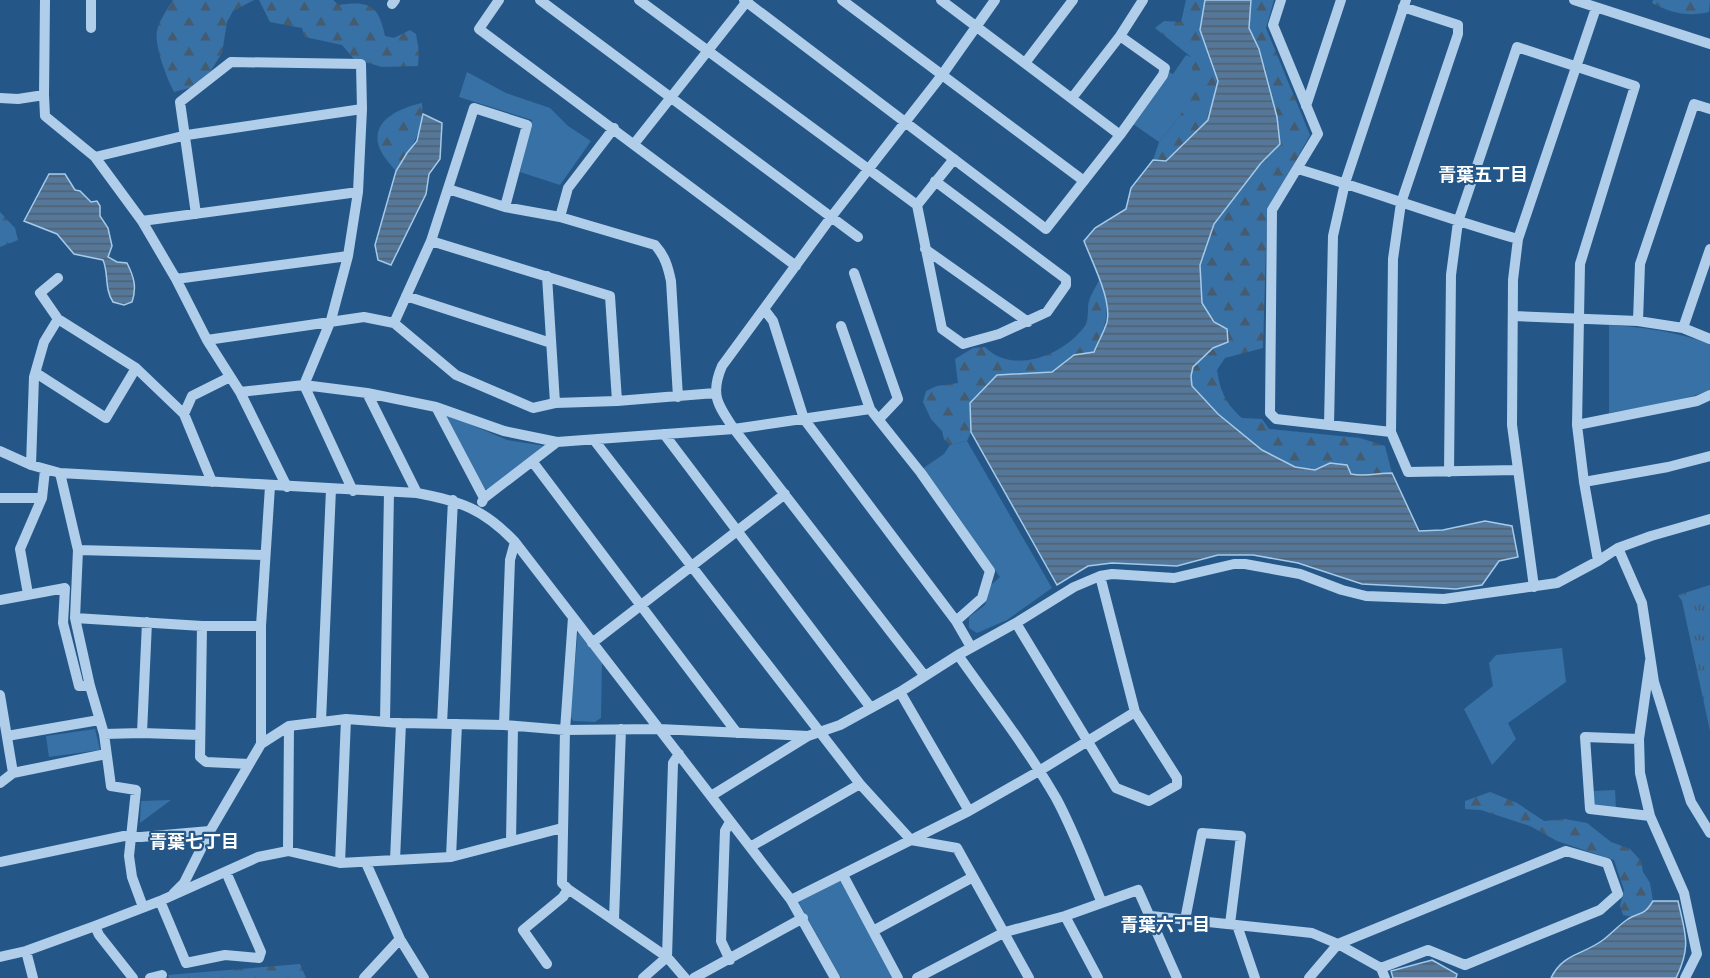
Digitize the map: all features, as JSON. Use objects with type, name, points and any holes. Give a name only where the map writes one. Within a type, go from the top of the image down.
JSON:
[{"type":"street","points":[[45,0],[45,116],[95,157],[142,221],[176,279],[207,340],[240,392],[287,487]]},
{"type":"street","points":[[91,0],[91,28]]},
{"type":"street","points":[[499,0],[479,28],[796,266]]},
{"type":"street","points":[[540,0],[858,237]]},
{"type":"street","points":[[639,0],[916,205],[942,329],[963,344],[999,334],[1047,312],[1066,285],[1066,279],[935,181]]},
{"type":"street","points":[[842,0],[1084,181]]},
{"type":"street","points":[[941,0],[1120,135]]},
{"type":"street","points":[[924,675],[734,429],[719,407],[715,393],[715,381],[722,366],[832,216],[942,75],[995,0]]},
{"type":"street","points":[[1025,63],[1073,0]]},
{"type":"street","points":[[1072,98],[1120,36],[1143,0]]},
{"type":"street","points":[[1281,0],[1273,25],[1318,134],[1272,210],[1270,413],[1276,419],[1391,432]]},
{"type":"street","points":[[1306,106],[1341,0]]},
{"type":"street","points":[[1574,0],[1710,44]]},
{"type":"street","points":[[634,144],[746,1],[1046,229],[1120,135],[1163,75],[1165,68],[1120,36]]},
{"type":"street","points":[[1329,425],[1333,236],[1345,183],[1404,3],[1458,25],[1458,34],[1401,203],[1393,260],[1391,432],[1408,472],[1518,470]]},
{"type":"street","points":[[1534,586],[1512,424],[1514,280],[1518,239],[1596,8]]},
{"type":"street","points":[[1449,472],[1451,275],[1458,222],[1517,47],[1635,86],[1580,264],[1577,425],[1598,561]]},
{"type":"street","points":[[196,214],[187,135],[180,102],[231,62],[361,64],[362,109],[358,192],[348,256],[330,320],[304,385],[353,491]]},
{"type":"street","points":[[0,98],[18,99],[44,95]]},
{"type":"street","points":[[1638,321],[1640,264],[1694,104],[1710,109]]},
{"type":"street","points":[[394,323],[431,240],[474,108],[527,125],[504,207]]},
{"type":"street","points":[[95,157],[187,135],[362,109]]},
{"type":"street","points":[[560,217],[568,188],[614,128]]},
{"type":"street","points":[[916,205],[954,159]]},
{"type":"street","points":[[1298,169],[1458,222],[1518,239]]},
{"type":"street","points":[[448,189],[504,207],[560,217],[655,245],[668,264],[671,281],[678,397]]},
{"type":"street","points":[[142,221],[358,192]]},
{"type":"street","points":[[431,240],[610,296],[617,401]]},
{"type":"street","points":[[926,249],[1028,322]]},
{"type":"street","points":[[1683,328],[1710,249]]},
{"type":"street","points":[[176,279],[348,256]]},
{"type":"street","points":[[854,273],[898,399],[879,419]]},
{"type":"street","points":[[547,276],[555,403]]},
{"type":"street","points":[[58,278],[40,293],[58,318],[136,368],[184,414],[212,482]]},
{"type":"street","points":[[406,296],[550,343]]},
{"type":"street","points":[[764,309],[773,321],[804,419],[956,621],[971,647]]},
{"type":"street","points":[[1513,316],[1638,321],[1683,328],[1710,339]]},
{"type":"street","points":[[207,340],[330,320],[364,317],[394,323],[456,375],[533,408],[555,403],[617,401],[715,393]]},
{"type":"street","points":[[30,465],[34,378],[44,342],[58,318]]},
{"type":"street","points":[[842,326],[870,409],[921,473],[990,571],[982,598],[956,621]]},
{"type":"street","points":[[36,374],[106,418],[136,368]]},
{"type":"street","points":[[184,414],[192,396],[230,377]]},
{"type":"street","points":[[240,392],[304,385],[367,393],[436,406],[504,431],[557,442],[734,429],[870,409]]},
{"type":"street","points":[[367,393],[417,493]]},
{"type":"street","points":[[1577,425],[1697,401],[1710,395]]},
{"type":"street","points":[[436,406],[484,498]]},
{"type":"street","points":[[664,434],[871,708]]},
{"type":"street","points":[[594,440],[860,784],[911,840],[957,848],[1029,978]]},
{"type":"street","points":[[477,510],[484,498],[557,442]]},
{"type":"street","points":[[0,451],[30,465],[60,473],[417,493],[453,500],[477,510],[502,528],[515,542],[750,847],[802,918],[833,977]]},
{"type":"street","points":[[1584,482],[1668,467],[1710,456]]},
{"type":"street","points":[[532,461],[737,733]]},
{"type":"street","points":[[28,594],[20,549],[42,498],[45,470]]},
{"type":"street","points":[[60,473],[78,550],[75,618],[90,686],[104,734],[111,786],[136,790],[129,856],[132,877],[143,907]]},
{"type":"street","points":[[261,744],[261,626],[270,486]]},
{"type":"street","points":[[321,721],[331,489]]},
{"type":"street","points":[[385,721],[389,492]]},
{"type":"street","points":[[592,643],[785,494]]},
{"type":"street","points":[[0,498],[42,498]]},
{"type":"street","points":[[442,724],[453,500]]},
{"type":"street","points":[[711,796],[808,736],[840,725],[900,692],[971,647],[1016,624],[1074,587],[1100,576],[1113,574],[1174,578],[1234,564],[1300,574],[1342,590],[1374,597],[1444,599],[1557,583],[1618,548],[1710,519]]},
{"type":"street","points":[[511,841],[508,725],[510,560],[515,542]]},
{"type":"street","points":[[1618,548],[1642,603],[1654,682],[1690,802],[1710,833]]},
{"type":"street","points":[[78,550],[264,555]]},
{"type":"street","points":[[1016,624],[1116,788],[1149,801],[1177,785],[1177,778],[1135,712],[1100,576]]},
{"type":"street","points":[[0,600],[65,588],[63,623],[79,686],[90,686]]},
{"type":"street","points":[[573,617],[565,730],[562,883],[667,957],[685,978]]},
{"type":"street","points":[[75,618],[202,626],[261,626]]},
{"type":"street","points":[[142,733],[147,622]]},
{"type":"street","points":[[202,626],[200,757],[206,762],[249,764]]},
{"type":"street","points":[[958,655],[1039,771],[1070,826],[1102,903]]},
{"type":"street","points":[[1650,661],[1639,740],[1640,773],[1650,816],[1684,893],[1697,954],[1684,978]]},
{"type":"street","points":[[900,692],[969,811]]},
{"type":"street","points":[[0,695],[13,773]]},
{"type":"street","points":[[790,900],[969,811],[1135,712]]},
{"type":"street","points":[[340,863],[346,719]]},
{"type":"street","points":[[173,894],[184,883],[210,831],[261,744],[289,726],[346,719],[400,723],[508,725],[565,730],[659,729],[808,736]]},
{"type":"street","points":[[7,736],[99,720]]},
{"type":"street","points":[[395,860],[400,723]]},
{"type":"street","points":[[452,857],[457,724]]},
{"type":"street","points":[[288,851],[289,726]]},
{"type":"street","points":[[614,919],[621,729]]},
{"type":"street","points":[[104,734],[200,735]]},
{"type":"street","points":[[1639,740],[1585,737],[1590,809],[1650,816]]},
{"type":"street","points":[[0,783],[13,773],[106,754]]},
{"type":"street","points":[[643,978],[667,957],[673,763],[679,754]]},
{"type":"street","points":[[750,847],[860,784]]},
{"type":"street","points":[[730,822],[726,831],[721,941],[730,960]]},
{"type":"street","points":[[0,957],[26,951],[95,926],[160,901],[258,858],[288,851],[340,863],[452,857],[562,828]]},
{"type":"street","points":[[0,861],[124,836],[210,831]]},
{"type":"street","points":[[1185,920],[1202,832],[1241,836],[1233,925],[1255,978]]},
{"type":"street","points":[[1151,916],[1312,933],[1338,944],[1383,973],[1428,950],[1465,965],[1600,910],[1617,894],[1606,863],[1566,851],[1338,944],[1309,978]]},
{"type":"street","points":[[366,862],[400,939],[424,978]]},
{"type":"street","points":[[160,901],[186,963],[225,955],[259,958],[261,952],[226,872]]},
{"type":"street","points":[[843,875],[898,978]]},
{"type":"street","points":[[873,931],[973,877]]},
{"type":"street","points":[[547,964],[523,930],[563,897],[568,889]]},
{"type":"street","points":[[917,978],[1005,932],[1065,916],[1138,890],[1177,978]]},
{"type":"street","points":[[1065,916],[1098,978]]},
{"type":"street","points":[[694,978],[802,918]]},
{"type":"street","points":[[95,926],[99,935],[133,978]]},
{"type":"street","points":[[364,978],[400,939]]},
{"type":"street","points":[[26,951],[33,978]]},
{"type":"street","points":[[150,978],[162,975]]},
{"type":"green space","points":[[173,0],[254,0],[233,11],[227,22],[222,53],[210,72],[193,87],[174,92],[157,45],[157,31]]},
{"type":"green space","points":[[259,0],[333,0],[339,5],[366,5],[372,8],[380,18],[385,36],[394,38],[410,30],[416,34],[419,51],[418,66],[382,67],[354,59],[342,45],[305,37],[302,28],[270,22]]},
{"type":"green space","points":[[1186,0],[1205,0],[1200,30],[1218,81],[1208,120],[1165,161],[1153,160],[1159,142],[1180,116],[1191,57],[1155,28],[1164,21],[1181,22]]},
{"type":"green space","points":[[1251,0],[1274,0],[1266,28],[1310,135],[1267,212],[1263,348],[1225,358],[1217,370],[1220,384],[1228,402],[1242,418],[1262,419],[1269,429],[1360,438],[1385,446],[1392,473],[1356,475],[1351,474],[1347,465],[1331,463],[1315,470],[1295,467],[1262,450],[1218,414],[1192,386],[1193,367],[1214,348],[1228,342],[1227,329],[1214,322],[1202,303],[1199,265],[1214,224],[1261,163],[1280,144],[1277,117],[1259,49],[1249,28]]},
{"type":"green space","points":[[1653,0],[1710,0],[1709,12],[1694,14],[1673,12],[1652,3]]},
{"type":"green space","points":[[1186,55],[1191,57],[1194,85],[1180,116],[1159,142],[1133,124],[1169,72],[1173,74]]},
{"type":"green space","points":[[467,72],[506,93],[550,108],[568,126],[591,141],[560,185],[520,172],[532,120],[459,97]]},
{"type":"green space","points":[[422,103],[419,132],[396,171],[379,147],[380,127],[391,115]]},
{"type":"green space","points":[[0,212],[15,228],[18,240],[0,247]]},
{"type":"green space","points":[[1099,280],[1107,309],[1105,324],[1094,352],[1074,355],[1052,372],[997,375],[970,403],[971,432],[967,441],[950,445],[944,439],[942,431],[931,419],[923,402],[926,391],[937,386],[958,383],[955,359],[973,348],[985,347],[995,355],[1019,361],[1045,356],[1068,343],[1085,325],[1089,301]]},
{"type":"green space","points":[[1609,325],[1660,331],[1710,344],[1710,390],[1647,407],[1609,413]]},
{"type":"green space","points":[[446,414],[507,440],[546,446],[488,489],[484,489]]},
{"type":"green space","points":[[967,441],[1052,588],[1007,620],[977,633],[969,628],[969,617],[985,605],[991,585],[1000,577],[922,469],[944,454],[950,445]]},
{"type":"green space","points":[[1710,585],[1710,731],[1682,601],[1678,595]]},
{"type":"green space","points":[[578,632],[602,662],[601,718],[595,722],[573,721],[570,715]]},
{"type":"green space","points":[[1562,648],[1566,682],[1508,723],[1516,739],[1492,765],[1464,709],[1493,686],[1489,663],[1496,655]]},
{"type":"green space","points":[[95,729],[100,750],[49,757],[46,736]]},
{"type":"green space","points":[[1615,790],[1616,808],[1594,805],[1593,791]]},
{"type":"green space","points":[[1490,792],[1517,803],[1544,821],[1565,819],[1587,823],[1611,842],[1630,849],[1641,861],[1643,872],[1650,883],[1653,901],[1641,914],[1623,915],[1620,906],[1624,890],[1614,860],[1557,841],[1530,826],[1481,810],[1465,809],[1465,801]]},
{"type":"green space","points":[[171,800],[140,823],[141,801]]},
{"type":"green space","points":[[838,880],[843,882],[893,978],[841,978],[799,903],[799,899]]},
{"type":"green space","points":[[300,964],[306,978],[169,978],[168,975]]},
{"type":"shaded area","points":[[1205,0],[1251,0],[1249,28],[1259,49],[1277,117],[1280,144],[1261,163],[1214,224],[1200,265],[1202,303],[1214,322],[1227,329],[1228,342],[1213,348],[1193,367],[1192,386],[1218,414],[1262,450],[1295,467],[1315,470],[1330,463],[1347,465],[1351,474],[1356,475],[1392,473],[1419,531],[1443,530],[1485,521],[1512,526],[1518,557],[1499,561],[1482,585],[1456,589],[1362,584],[1298,563],[1253,555],[1218,555],[1177,566],[1112,563],[1088,566],[1057,585],[971,432],[970,403],[997,375],[1052,372],[1074,355],[1094,352],[1106,326],[1108,313],[1104,292],[1084,241],[1095,228],[1126,209],[1131,188],[1153,160],[1166,161],[1208,120],[1218,81],[1200,30]]},
{"type":"shaded area","points":[[423,114],[442,123],[440,159],[429,174],[426,194],[391,265],[378,260],[375,245],[396,171],[417,141]]},
{"type":"shaded area","points":[[49,174],[65,174],[75,190],[80,191],[91,202],[97,201],[100,206],[100,216],[108,228],[112,246],[108,257],[117,262],[127,263],[131,273],[134,282],[132,302],[124,305],[113,302],[108,292],[103,260],[74,254],[57,234],[24,221]]},
{"type":"shaded area","points":[[1653,901],[1678,901],[1685,931],[1686,948],[1676,978],[1551,978],[1567,959],[1596,945],[1628,919],[1644,912]]},
{"type":"shaded area","points":[[1432,960],[1457,974],[1456,978],[1393,978],[1391,971]]},
{"type":"district","name":"青葉五丁目","points":[[1483,175]]},
{"type":"district","name":"青葉七丁目","points":[[194,842]]},
{"type":"district","name":"青葉六丁目","points":[[1165,925]]}]
